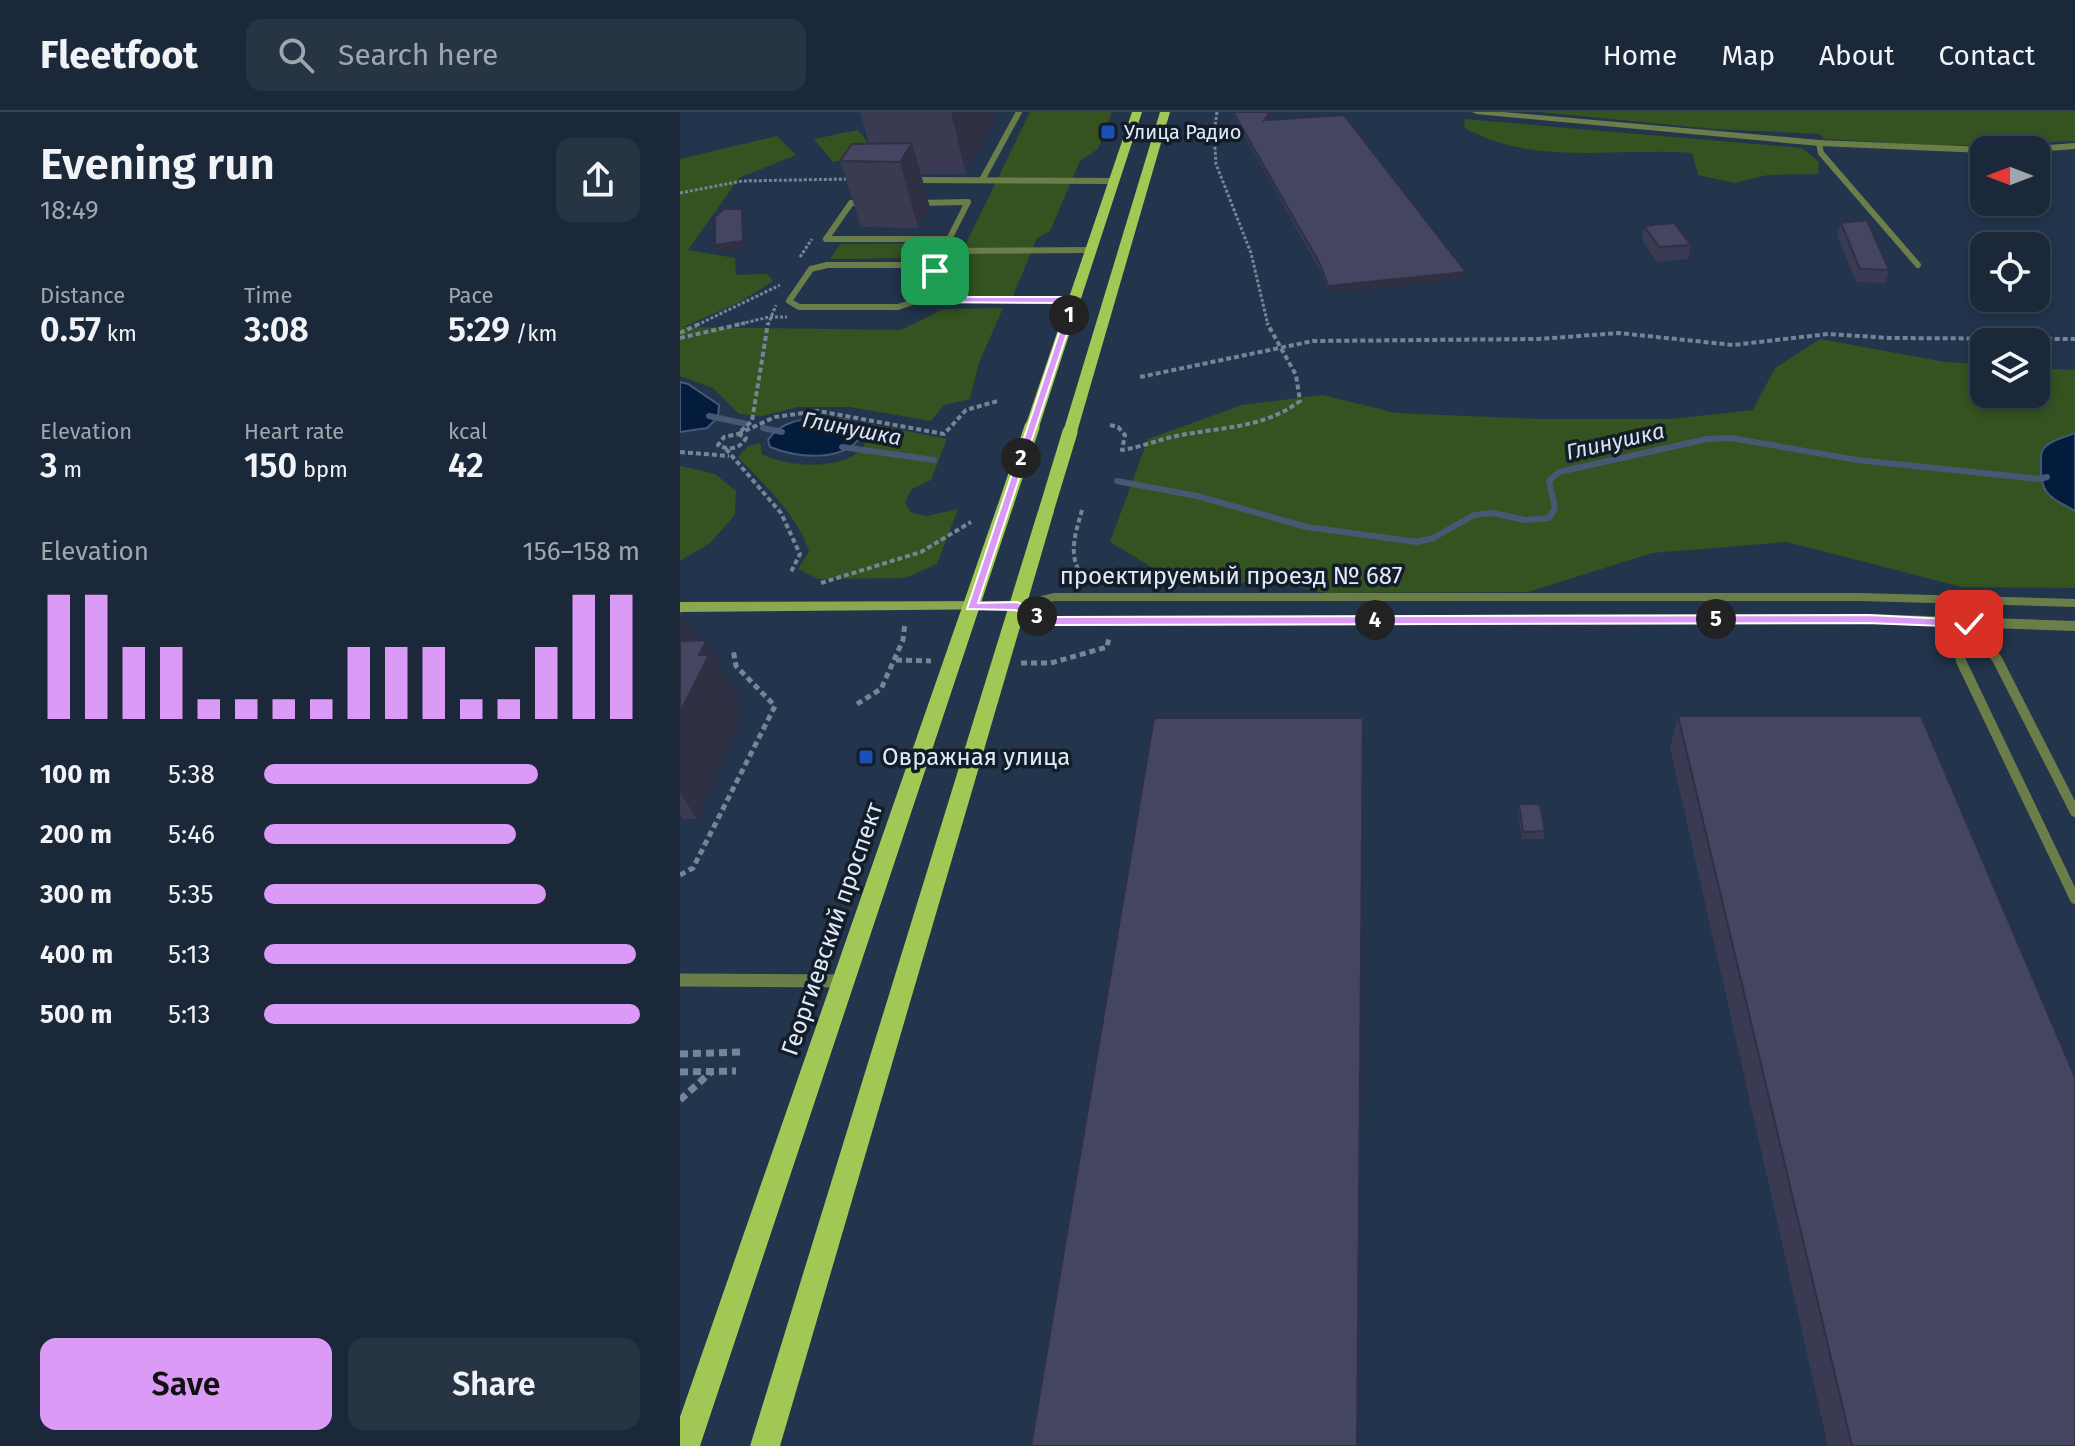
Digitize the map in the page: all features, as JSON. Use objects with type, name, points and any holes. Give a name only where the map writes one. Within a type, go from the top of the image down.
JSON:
[{"type":"main road","name":"Георгиевский проспект","points":[[685,1431],[844,981],[1137,112]]},
{"type":"main road","points":[[765,1446],[1165,112]]},
{"type":"main road","points":[[680,607],[1017,606]]},
{"type":"street","points":[[1476,112],[1819,143],[1970,149]]},
{"type":"street","points":[[2050,148],[2075,146]]},
{"type":"street","name":"проектируемый проезд № 687","points":[[1017,606],[1054,597],[1859,597],[2075,603]]},
{"type":"street","name":"проектируемый проезд № 687","points":[[1017,606],[1047,621],[1868,619],[2075,626]]},
{"type":"lane","points":[[982,180],[1019,112]]},
{"type":"lane","points":[[1819,143],[1821,153],[1918,265]]},
{"type":"lane","points":[[908,180],[1114,181]]},
{"type":"lane","points":[[909,203],[968,202],[943,251],[1091,250]]},
{"type":"lane","points":[[826,239],[851,203],[880,203]]},
{"type":"lane","points":[[826,239],[949,239]]},
{"type":"lane","points":[[919,300],[935,271],[926,265],[827,265],[811,269],[789,301],[799,307],[898,307],[919,300],[1074,300]]},
{"type":"lane","points":[[1951,600],[1962,623],[1997,659],[2075,812]]},
{"type":"lane","points":[[1962,623],[1961,661],[2075,899]]},
{"type":"lane","points":[[680,980],[844,981]]},
{"type":"path","points":[[1110,425],[1118,427],[1125,435],[1122,450],[1199,431],[1242,426],[1284,411],[1300,401],[1296,375],[1264,318],[1263,297],[1254,264],[1216,164],[1217,112]]},
{"type":"path","points":[[680,193],[742,181],[864,180],[851,203]]},
{"type":"path","points":[[799,259],[812,239],[826,239]]},
{"type":"path","points":[[680,333],[778,287],[785,278]]},
{"type":"path","points":[[738,434],[752,421],[769,317]]},
{"type":"path","points":[[1140,377],[1313,341],[1539,339],[1619,333],[1733,345],[1828,334],[1889,338],[2075,339]]},
{"type":"path","points":[[738,434],[744,435],[745,442],[720,448],[719,441],[775,417],[818,411],[944,434],[957,414],[975,403],[998,401]]},
{"type":"path","points":[[726,449],[787,519],[796,536],[800,554],[791,572]]},
{"type":"path","points":[[680,452],[729,456]]},
{"type":"path","points":[[821,583],[921,552],[971,522]]},
{"type":"path","points":[[857,704],[881,689],[896,660],[912,607]]},
{"type":"path","points":[[680,875],[693,868],[775,706],[736,666],[733,649]]},
{"type":"path","points":[[680,1054],[743,1052]]},
{"type":"path","points":[[680,1100],[712,1071]]},
{"type":"path","points":[[680,1072],[736,1071]]},
{"type":"green space","points":[[1030,112],[1112,112],[1098,149],[1080,161],[1050,231],[1037,238],[1013,296],[940,297]]},
{"type":"green space","points":[[1539,112],[2075,112],[2075,141],[2050,142],[2050,136],[1970,136],[1970,145],[1947,146],[1825,139],[1820,134],[1714,129]]},
{"type":"green space","points":[[1464,119],[1802,148],[1819,162],[1818,174],[1768,175],[1734,183],[1698,175],[1692,153],[1576,153],[1519,148],[1465,128]]},
{"type":"green space","points":[[858,130],[876,154],[833,162],[814,139]]},
{"type":"green space","points":[[777,136],[796,155],[739,178],[688,250],[735,258],[736,275],[767,274],[773,281],[742,301],[684,327],[901,330],[943,309],[1003,308],[979,363],[970,399],[944,405],[931,421],[849,407],[798,407],[762,416],[739,414],[713,388],[680,376],[680,159]]},
{"type":"green space","points":[[937,243],[928,258],[830,259],[840,244]]},
{"type":"green space","points":[[1820,339],[1945,362],[1970,363],[1970,408],[2050,408],[2050,369],[2075,370],[2075,588],[1962,587],[1787,542],[1652,553],[1528,592],[1326,593],[1271,581],[1184,587],[1110,542],[1148,439],[1242,405],[1323,395],[1396,413],[1539,419],[1670,419],[1753,410],[1775,368]]},
{"type":"green space","points":[[871,424],[947,439],[931,480],[912,489],[905,502],[911,513],[927,516],[958,509],[937,564],[905,578],[818,579],[798,569],[809,551],[796,524],[738,457],[747,447],[760,443],[762,454],[784,462],[813,465],[841,461],[862,449]]},
{"type":"green space","points":[[680,466],[715,474],[736,491],[735,515],[710,543],[680,561]]},
{"type":"water","points":[[680,382],[719,405],[718,417],[707,428],[680,432]]},
{"type":"water","points":[[820,417],[849,420],[862,435],[844,450],[820,456],[794,454],[770,447],[768,440],[778,429],[797,421]]},
{"type":"water","points":[[2075,433],[2075,511],[2048,494],[2042,482],[2041,459],[2043,450],[2049,444]]},
{"type":"building","points":[[1233,112],[1270,112],[1264,120],[1344,115],[1466,272],[1328,286],[1320,264]]},
{"type":"building","points":[[912,143],[900,162],[840,161],[852,144]]},
{"type":"building","points":[[724,209],[742,209],[743,241],[715,245],[715,217]]},
{"type":"building","points":[[1867,220],[1889,270],[1860,269],[1841,223]]},
{"type":"building","points":[[1674,223],[1691,245],[1659,247],[1644,226]]},
{"type":"building","points":[[707,640],[699,655],[709,655],[680,712],[680,641]]},
{"type":"building","points":[[1678,716],[1921,716],[2075,1077],[2075,1446],[1852,1446]]},
{"type":"building","points":[[1154,718],[1363,718],[1357,1446],[1031,1446]]},
{"type":"building","points":[[1519,804],[1540,804],[1545,831],[1523,832]]},
{"type":"waterway","name":"Глинушка","points":[[709,416],[747,424]]},
{"type":"waterway","name":"Глинушка","points":[[763,428],[782,432]]},
{"type":"waterway","name":"Глинушка","points":[[1117,481],[1197,496],[1307,527],[1417,542],[1433,538],[1474,515],[1493,513],[1525,520],[1549,518],[1555,508],[1549,481],[1559,472],[1707,439],[1731,438],[1857,460],[2040,479],[2047,477]]},
{"type":"waterway","name":"Глинушка","points":[[842,447],[934,460]]},
{"type":"place","name":"Улица Радио","points":[[1108,132]]},
{"type":"place","name":"Овражная улица","points":[[866,757]]},
{"type":"route","points":[[935,271],[919,300],[1074,300],[971,606],[1017,606],[1047,621],[1868,619],[1969,624]]}]
